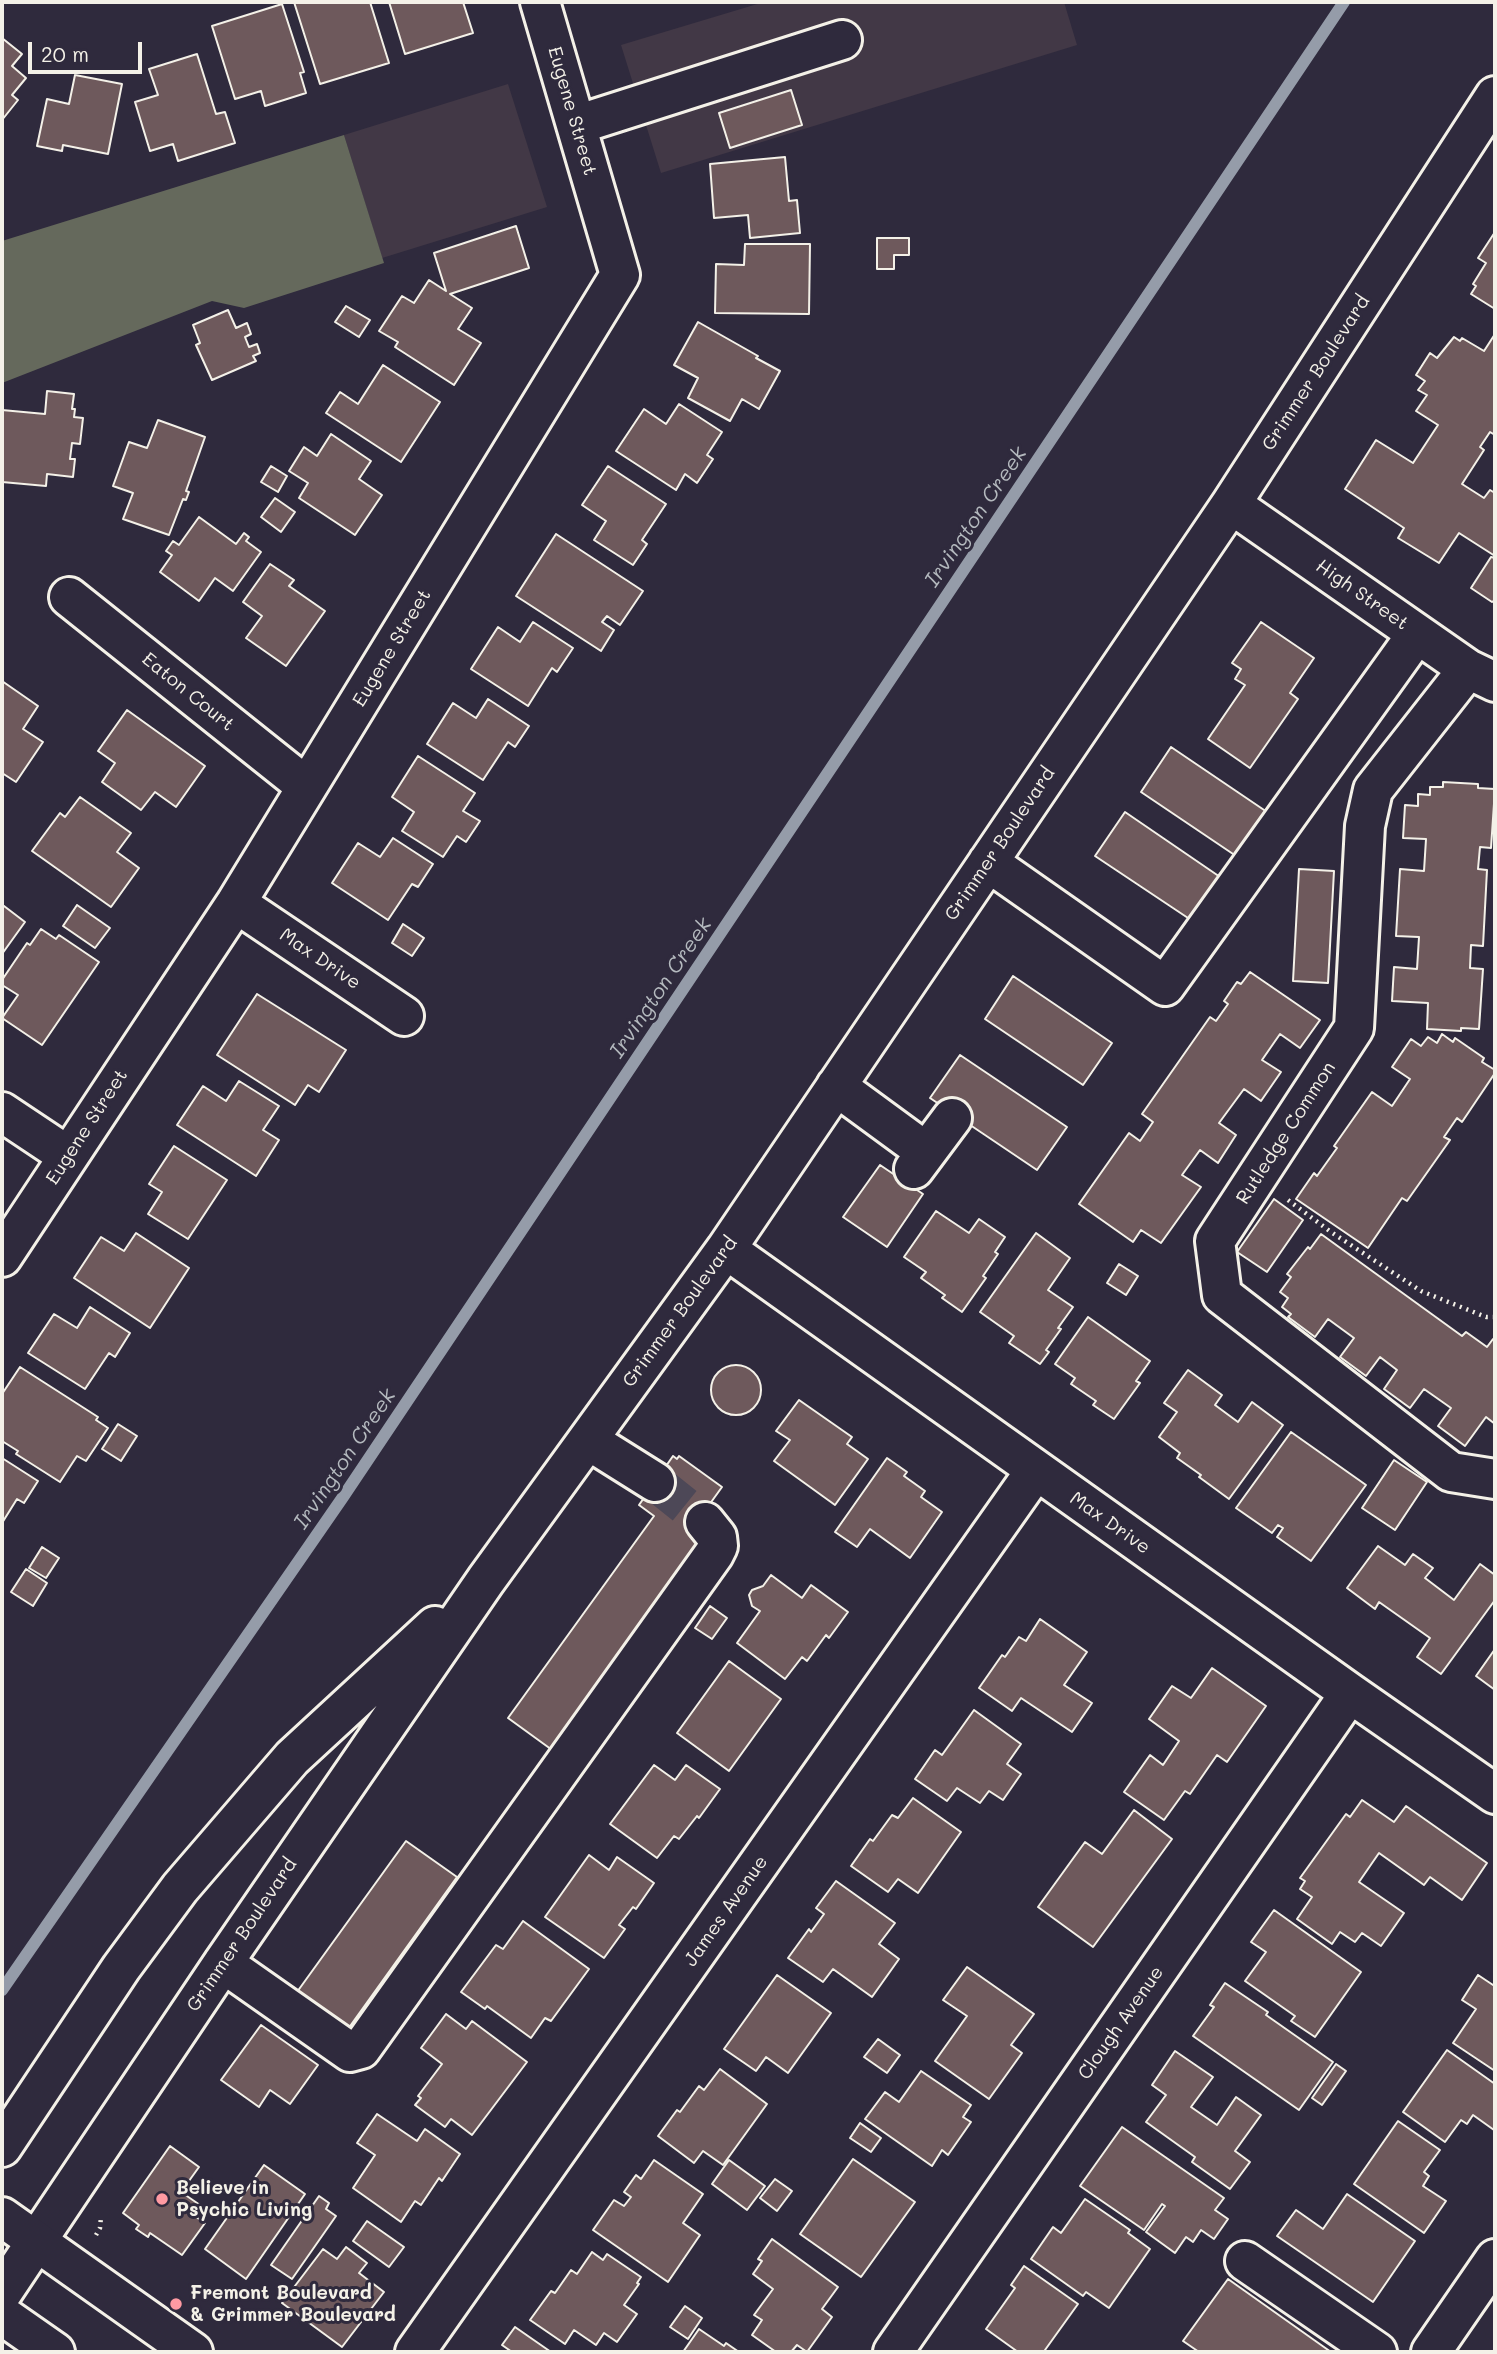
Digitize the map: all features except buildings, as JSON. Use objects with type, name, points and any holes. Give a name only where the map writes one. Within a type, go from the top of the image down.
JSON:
[{"type":"street","name":"Eugene Street","points":[[2,1256],[236,903],[620,275],[540,2]]},
{"type":"street","points":[[576,125],[842,40]]},
{"type":"street","name":"Grimmer Boulevard","points":[[2,2292],[223,1963],[486,1580],[726,1249],[1231,503],[1495,96]]},
{"type":"street","name":"High Street","points":[[1231,503],[1417,634],[1481,675]]},
{"type":"street","name":"Eaton Court","points":[[69,597],[307,787]]},
{"type":"street","points":[[988,862],[1165,986],[1417,634]]},
{"type":"street","name":"Rutledge Common","points":[[1481,675],[1373,790],[1365,826],[1354,1028],[1215,1241],[1222,1295],[1451,1472],[1495,1479]]},
{"type":"street","name":"Max Drive","points":[[236,903],[404,1016]]},
{"type":"street","points":[[836,1086],[920,1161],[951,1118]]},
{"type":"street","points":[[2,1112],[68,1156]]},
{"type":"street","name":"Max Drive","points":[[726,1249],[1495,1794]]},
{"type":"street","points":[[588,1440],[655,1482]]},
{"type":"street","name":"James Avenue","points":[[415,2352],[1036,1470]]},
{"type":"street","points":[[223,1963],[350,2052],[361,2049],[713,1554],[718,1546],[717,1537],[705,1522]]},
{"type":"street","name":"Grimmer Boulevard","points":[[2,2147],[121,1968],[180,1888],[292,1758],[486,1580]]},
{"type":"street","name":"Clough Avenue","points":[[893,2352],[1350,1693]]},
{"type":"street","points":[[2,2217],[193,2352]]},
{"type":"street","points":[[1431,2352],[1495,2259]]},
{"type":"street","points":[[1245,2262],[1377,2352]]},
{"type":"street","points":[[2,2315],[55,2352]]},
{"type":"path","points":[[1256,1177],[1331,1232],[1421,1291],[1486,1317],[1495,1317]]},
{"type":"shaded area","points":[[764,2],[1064,2],[1077,45],[661,173],[621,45]]},
{"type":"shaded area","points":[[508,84],[547,207],[382,258],[344,135]]},
{"type":"shaded area","points":[[344,135],[384,263],[244,308],[212,301],[2,383],[2,241]]},
{"type":"waterway","name":"Irvington Creek","points":[[2,1990],[343,1497],[1344,2]]},
{"type":"tunnel","points":[[655,1482],[705,1522]]},
{"type":"place","name":"Believe in Psychic Living","points":[[162,2199]]},
{"type":"place","name":"Fremont Boulevard & Grimmer Boulevard","points":[[176,2304]]}]
